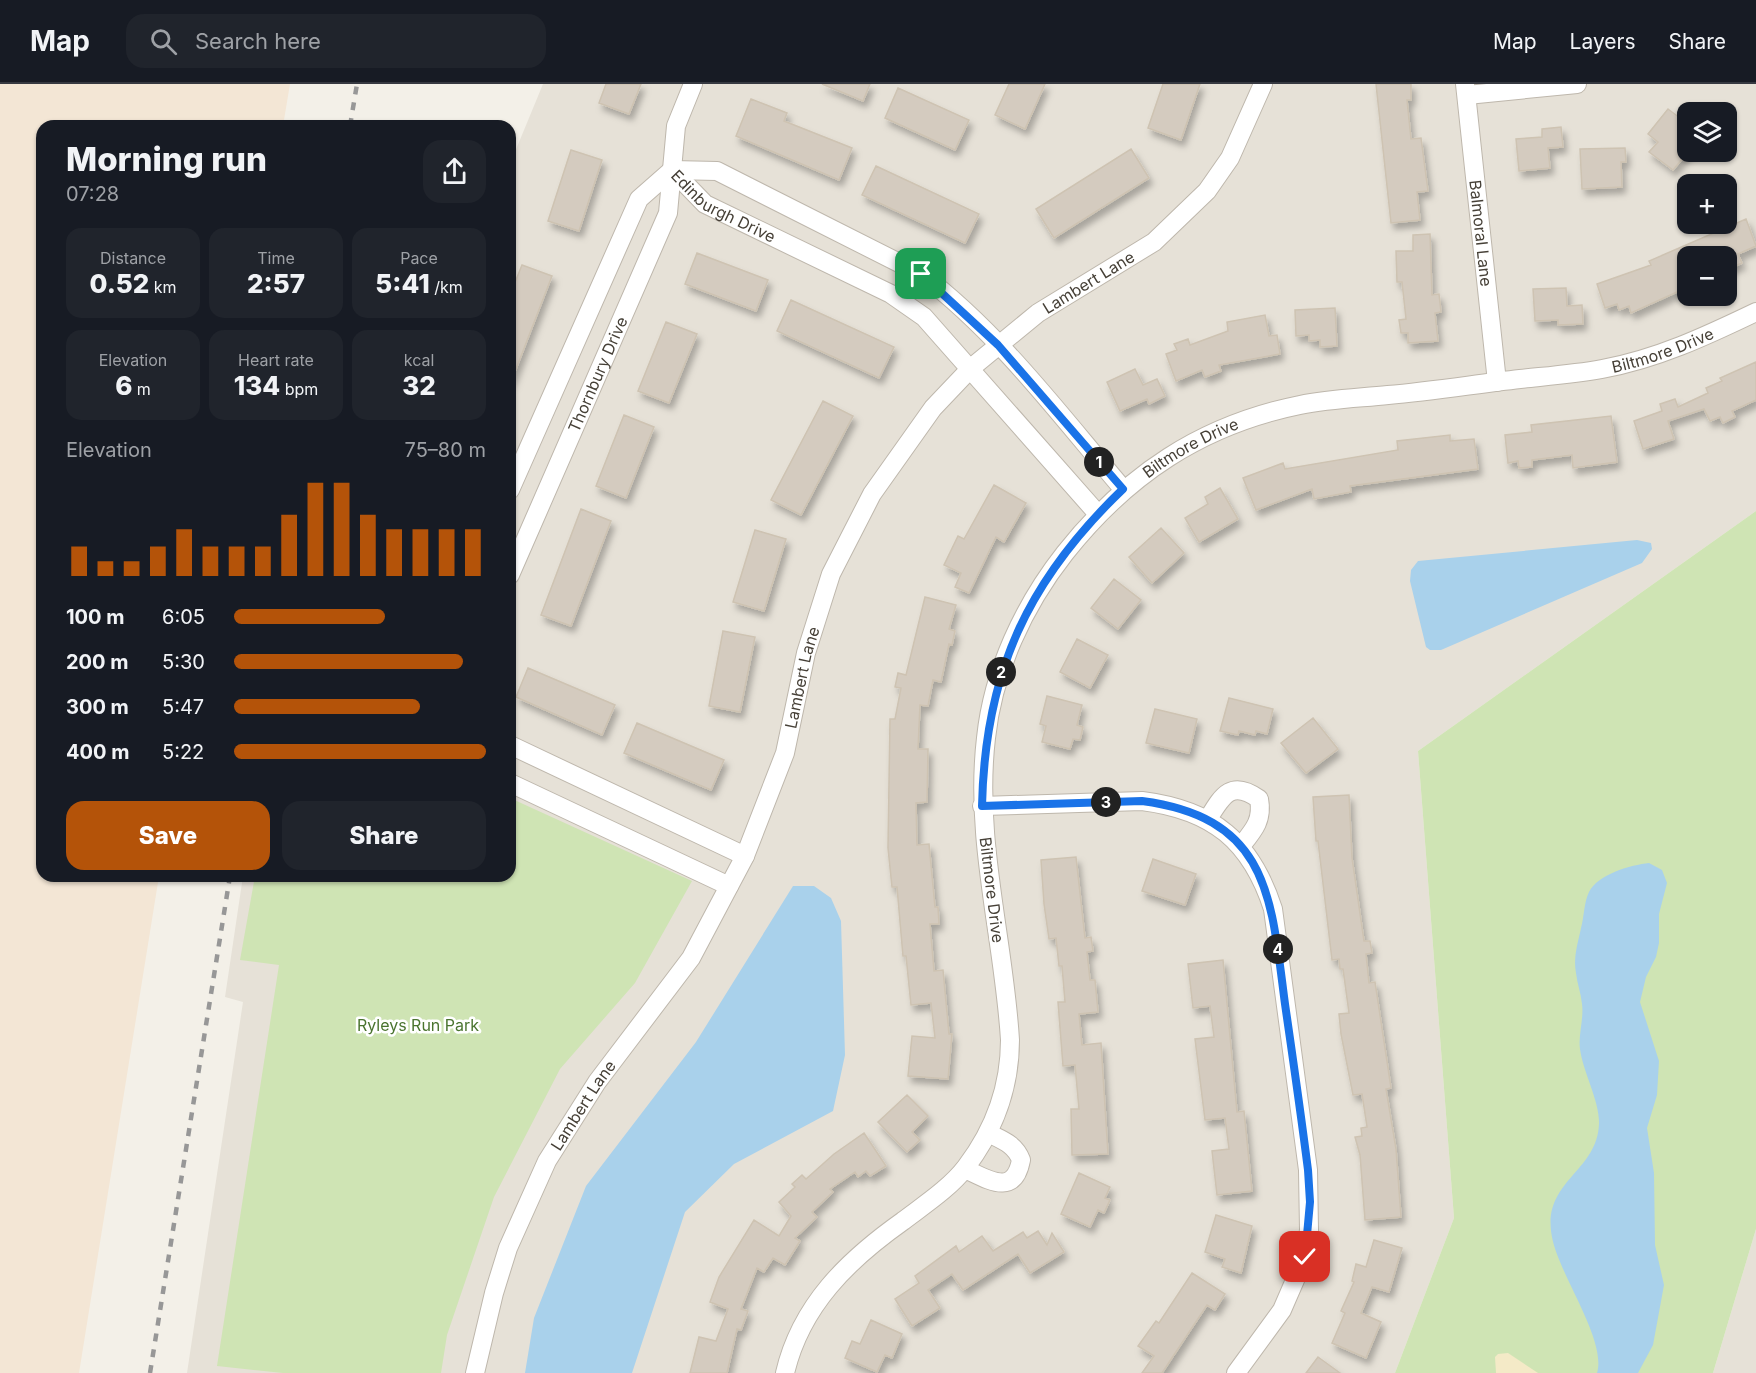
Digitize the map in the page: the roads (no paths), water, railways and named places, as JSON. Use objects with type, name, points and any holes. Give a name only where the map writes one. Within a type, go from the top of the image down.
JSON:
[{"type":"street","name":"Thornbury Drive","points":[[516,561],[668,213],[675,126],[693,84]]},
{"type":"street","name":"Lambert Lane","points":[[475,1373],[480,1346],[508,1248],[547,1161],[597,1082],[691,958],[745,856],[784,753],[806,653],[831,574],[872,495],[933,408],[971,368],[1038,313],[1154,242],[1207,191],[1230,158],[1263,84]]},
{"type":"street","points":[[1466,90],[1576,84]]},
{"type":"street","name":"Balmoral Lane","points":[[1466,90],[1497,382]]},
{"type":"street","name":"Edinburgh Drive","points":[[672,170],[717,171],[903,263],[939,288],[998,345],[1123,489]]},
{"type":"street","name":"Edinburgh Drive","points":[[672,170],[705,204],[907,304],[924,317],[1097,513]]},
{"type":"street","points":[[516,476],[639,199],[672,170]]},
{"type":"street","name":"Biltmore Drive","points":[[784,1373],[798,1333],[831,1283],[873,1242],[922,1207],[965,1169],[988,1133],[1005,1085],[1010,1063],[1010,1040],[982,806],[986,735],[1005,661],[1035,595],[1097,513],[1123,489],[1190,444],[1230,425],[1268,414],[1338,399],[1497,382],[1623,365],[1686,345],[1756,312]]},
{"type":"street","points":[[516,748],[745,856]]},
{"type":"street","points":[[516,786],[729,886]]},
{"type":"street","points":[[1208,819],[1222,796],[1231,791],[1240,789],[1259,799],[1261,809],[1257,827],[1241,846]]},
{"type":"street","points":[[982,806],[1142,801],[1168,804],[1208,819],[1241,846],[1255,865],[1273,909],[1310,1202],[1305,1257],[1295,1284],[1282,1310],[1236,1373]]},
{"type":"street","points":[[965,1169],[999,1183],[1009,1182],[1015,1178],[1021,1160],[1017,1151],[1011,1144],[988,1133]]},
{"type":"water","points":[[1637,540],[1651,543],[1652,549],[1642,563],[1441,650],[1430,650],[1426,647],[1410,581],[1411,570],[1418,561]]},
{"type":"water","points":[[1649,863],[1662,870],[1667,883],[1659,914],[1659,943],[1656,957],[1646,977],[1640,1002],[1659,1061],[1657,1095],[1647,1128],[1654,1173],[1655,1245],[1664,1285],[1653,1345],[1638,1373],[1597,1373],[1598,1359],[1595,1343],[1563,1270],[1552,1237],[1551,1218],[1554,1203],[1589,1154],[1596,1141],[1599,1124],[1597,1106],[1580,1049],[1582,1010],[1575,956],[1586,900],[1593,886],[1607,875]]},
{"type":"water","points":[[793,886],[814,886],[831,898],[841,921],[845,1055],[833,1111],[734,1164],[685,1212],[632,1373],[525,1373],[534,1318],[586,1186],[696,1042]]},
{"type":"railway","points":[[351,120],[357,84]]},
{"type":"railway","points":[[150,1373],[229,882]]},
{"type":"park label","name":"Ryleys Run Park","points":[[418,1025]]}]
